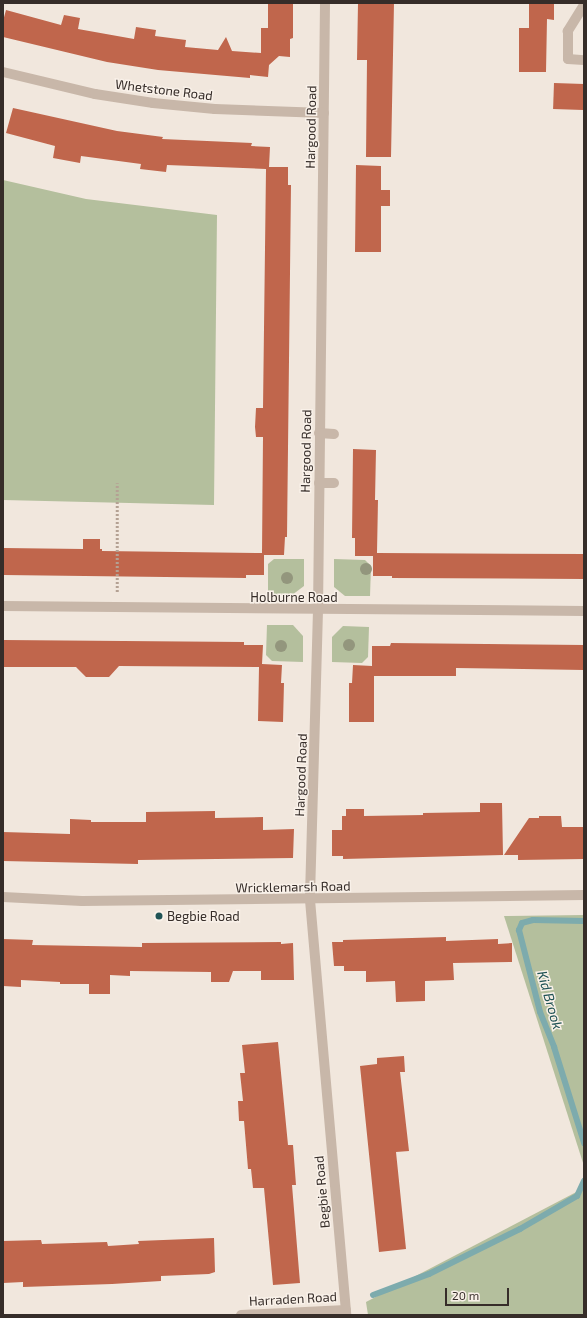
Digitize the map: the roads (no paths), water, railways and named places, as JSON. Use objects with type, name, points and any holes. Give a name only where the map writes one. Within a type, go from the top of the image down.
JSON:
[{"type":"street","name":"Hargood Road","points":[[310,900],[318,610],[325,3]]},
{"type":"street","points":[[584,5],[568,30],[568,59],[584,60]]},
{"type":"street","name":"Whetstone Road","points":[[3,72],[87,92],[153,103],[215,110],[324,113]]},
{"type":"street","points":[[319,433],[334,434]]},
{"type":"street","points":[[319,483],[334,482]]},
{"type":"street","name":"Holburne Road","points":[[3,606],[318,610],[584,611]]},
{"type":"street","name":"Wricklemarsh Road","points":[[3,898],[82,901],[310,900],[584,895]]},
{"type":"street","name":"Begbie Road","points":[[310,900],[346,1312]]},
{"type":"street","name":"Harraden Road","points":[[241,1315],[346,1312]]},
{"type":"waterway","name":"Kid Brook","points":[[584,921],[533,920],[522,923],[519,930],[540,1012],[554,1047],[584,1143]]},
{"type":"waterway","name":"Kid Brook","points":[[373,1295],[429,1274],[520,1229],[577,1196],[584,1181]]},
{"type":"place","name":"Begbie Road","points":[[159,916]]}]
